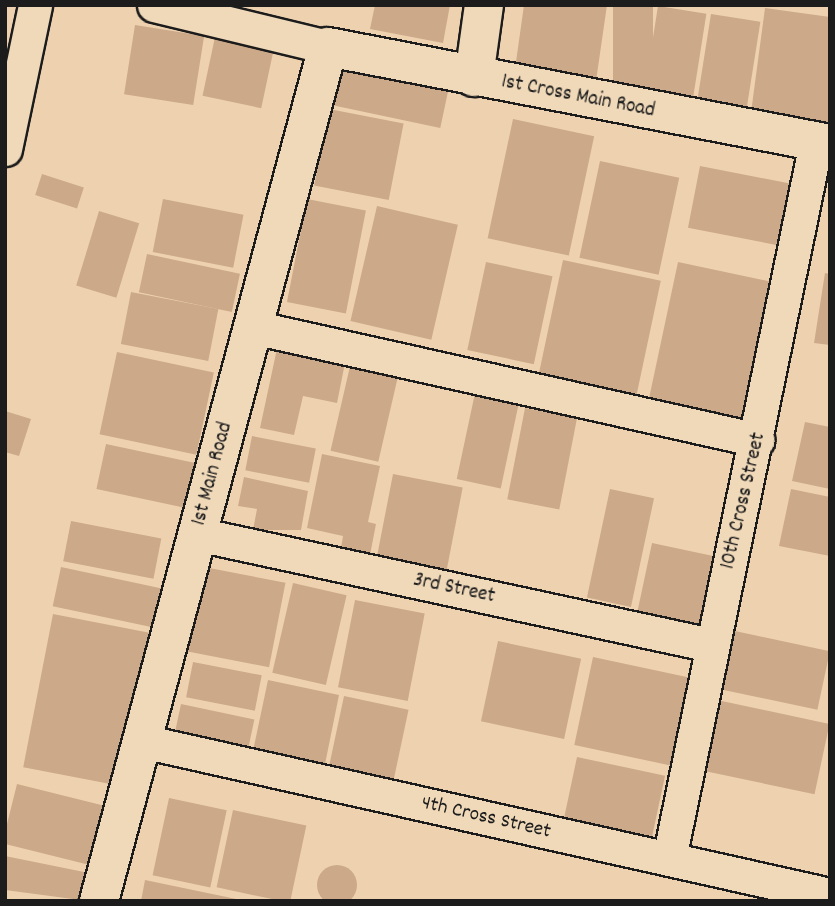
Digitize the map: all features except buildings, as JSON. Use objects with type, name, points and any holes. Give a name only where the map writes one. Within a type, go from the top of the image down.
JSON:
[{"type":"street","points":[[5,149],[35,5]]},
{"type":"street","points":[[153,5],[328,47]]},
{"type":"street","points":[[474,77],[484,5]]},
{"type":"street","name":"1st Cross Main Road","points":[[328,47],[823,143]]},
{"type":"street","name":"1st Main Road","points":[[99,901],[328,47]]},
{"type":"street","name":"10th Cross Street","points":[[669,859],[712,645],[823,143]]},
{"type":"street","points":[[253,327],[758,440]]},
{"type":"street","name":"3rd Street","points":[[197,534],[712,645]]},
{"type":"street","name":"4th Cross Street","points":[[142,741],[830,895]]}]
